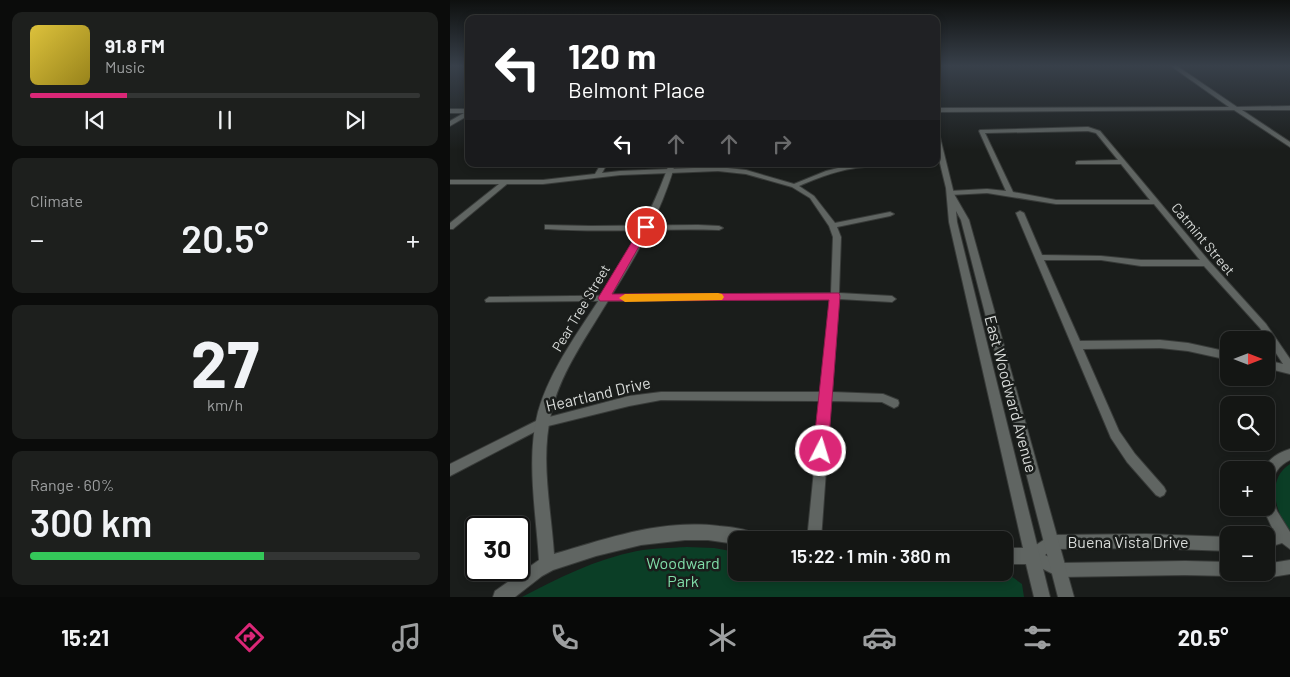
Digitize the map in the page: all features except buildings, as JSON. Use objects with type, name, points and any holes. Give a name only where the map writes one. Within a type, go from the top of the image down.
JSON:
[{"type":"street","points":[[1215,94],[1290,145]]},
{"type":"street","points":[[940,110],[1290,108]]},
{"type":"street","points":[[450,111],[465,112]]},
{"type":"street","points":[[450,124],[465,115]]},
{"type":"street","name":"Catmint Street","points":[[1010,194],[982,131],[1094,130],[1101,134],[1206,263],[1263,326],[1290,369]]},
{"type":"street","name":"East Woodward Avenue","points":[[940,150],[950,193],[953,222],[1042,597]]},
{"type":"street","points":[[1078,163],[1124,162]]},
{"type":"street","points":[[597,176],[602,167]]},
{"type":"street","points":[[450,182],[563,181],[671,167],[719,167],[746,172],[794,186],[812,197],[833,226],[837,237],[835,296],[815,531]]},
{"type":"street","name":"Pear Tree Street","points":[[547,565],[541,457],[542,424],[552,392],[561,372],[646,227],[671,167]]},
{"type":"street","points":[[794,186],[828,172],[848,167]]},
{"type":"street","points":[[450,227],[504,182]]},
{"type":"street","points":[[950,193],[987,191],[1056,202],[1156,202]]},
{"type":"street","name":"East Woodward Avenue","points":[[950,193],[965,220],[1066,597]]},
{"type":"street","points":[[1020,213],[1114,434],[1131,458],[1160,491]]},
{"type":"street","points":[[833,226],[890,214]]},
{"type":"street","points":[[548,227],[574,229],[646,227],[719,228]]},
{"type":"street","points":[[1039,257],[1101,258],[1141,263],[1206,263]]},
{"type":"street","points":[[490,300],[835,296],[892,299]]},
{"type":"street","points":[[1076,345],[1160,344],[1188,347],[1220,354]]},
{"type":"street","points":[[1275,366],[1290,369]]},
{"type":"street","name":"Heartland Drive","points":[[450,470],[542,424],[629,401],[661,396],[866,397],[883,398],[894,403]]},
{"type":"street","points":[[1275,462],[1290,454]]},
{"type":"street","points":[[1275,516],[1287,539]]},
{"type":"street","points":[[501,597],[547,565],[625,540],[678,531],[728,535]]},
{"type":"street","name":"Buena Vista Drive","points":[[1032,556],[1051,542],[1154,541],[1220,544]]},
{"type":"street","name":"Buena Vista Drive","points":[[1013,556],[1032,556],[1058,570],[1220,569]]},
{"type":"street","points":[[1275,570],[1290,568]]},
{"type":"green space","points":[[1290,464],[1290,533],[1277,507],[1275,497],[1277,479]]},
{"type":"green space","name":"Woodward Park","points":[[662,548],[714,548],[728,551],[728,581],[1013,581],[1013,577],[1022,584],[1024,597],[522,597],[563,576],[592,564],[622,554]]},
{"type":"slow traffic","points":[[625,298],[718,297]]},
{"type":"route","points":[[646,227],[604,298],[835,296],[821,451]]}]
